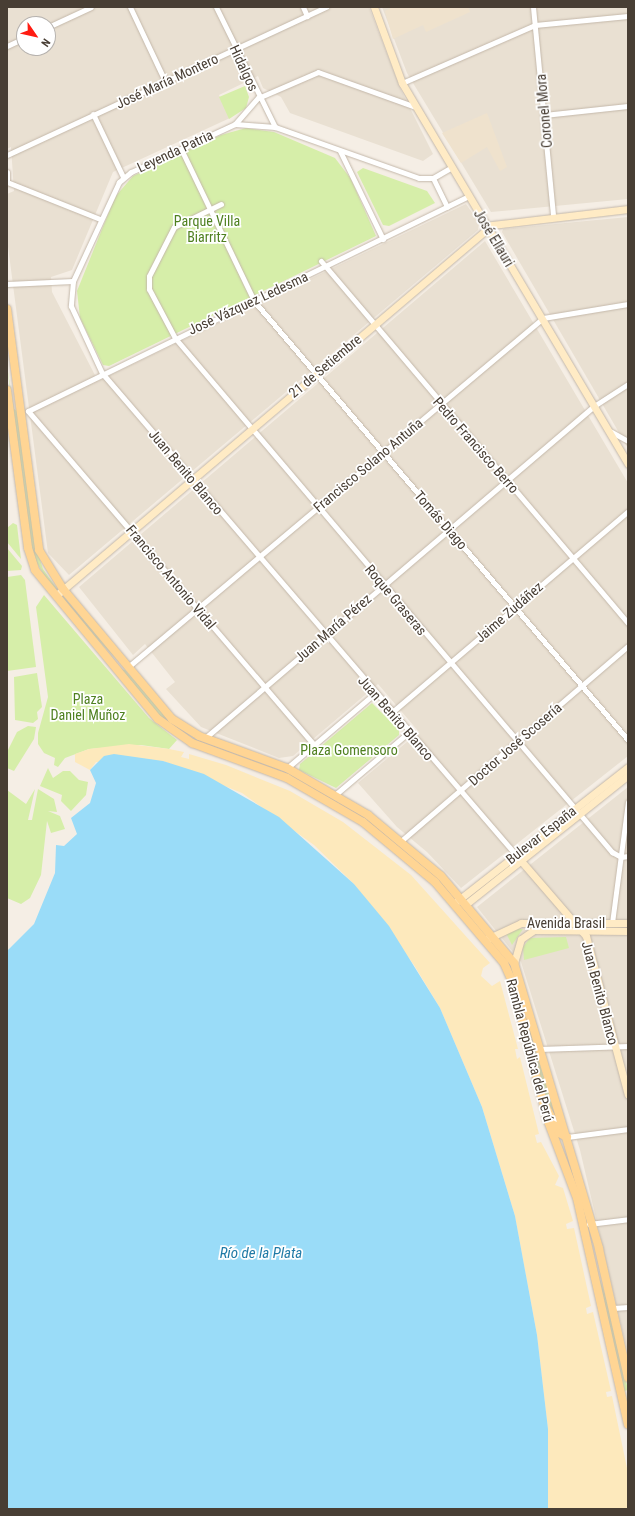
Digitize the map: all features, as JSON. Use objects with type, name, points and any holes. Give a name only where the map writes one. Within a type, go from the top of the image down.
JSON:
[{"type":"main road","name":"Rambla República del Perú","points":[[7,309],[24,410],[40,550],[63,590],[172,719],[205,738],[287,768],[336,794],[401,841],[463,901],[489,937],[510,975],[543,1103],[588,1224],[590,1253],[628,1424]]},
{"type":"main road","points":[[7,353],[14,405],[24,410]]},
{"type":"main road","name":"Rambla República del Perú","points":[[7,390],[28,548],[38,575],[121,676],[172,731],[192,743],[287,778],[340,807],[402,852],[514,963],[539,1050],[567,1136],[588,1224],[613,1308],[628,1378]]},
{"type":"main road","points":[[74,620],[88,628],[119,666],[128,667]]},
{"type":"main road","points":[[543,1103],[550,1110],[559,1132],[567,1136]]},
{"type":"main road","points":[[590,1253],[598,1265],[607,1303],[613,1308]]},
{"type":"street","points":[[56,23],[91,7]]},
{"type":"street","points":[[130,7],[166,81]]},
{"type":"street","name":"Hidalgos","points":[[216,7],[258,98],[275,127]]},
{"type":"street","points":[[303,7],[307,16]]},
{"type":"street","name":"José María Montero","points":[[7,155],[326,7]]},
{"type":"street","name":"José Ellauri","points":[[374,7],[402,84],[628,464]]},
{"type":"street","name":"Coronel Mora","points":[[534,7],[553,216]]},
{"type":"street","points":[[402,84],[535,25],[628,16]]},
{"type":"street","points":[[235,124],[258,98],[322,72],[416,107]]},
{"type":"street","points":[[544,115],[628,106]]},
{"type":"street","points":[[94,114],[123,178]]},
{"type":"street","name":"Leyenda Patria","points":[[102,373],[71,306],[73,281],[110,194],[123,178],[180,149],[235,124],[275,127],[419,178],[433,178]]},
{"type":"street","name":"Tomás Diago","points":[[180,149],[254,301],[628,740]]},
{"type":"street","points":[[340,151],[383,239]]},
{"type":"street","points":[[447,207],[433,178],[452,167]]},
{"type":"street","points":[[7,172],[7,182],[100,219]]},
{"type":"street","name":"José Vázquez Ledesma","points":[[24,410],[324,268],[469,196]]},
{"type":"street","name":"Roque Graseras","points":[[221,204],[174,227],[150,276],[149,289],[175,338],[450,663],[578,811],[621,857]]},
{"type":"street","name":"21 de Setiembre","points":[[55,597],[496,222],[628,209]]},
{"type":"street","name":"Pedro Francisco Berro","points":[[321,261],[324,268],[373,326],[628,623]]},
{"type":"street","points":[[7,284],[73,281]]},
{"type":"street","points":[[542,318],[628,304]]},
{"type":"street","name":"Francisco Solano Antuña","points":[[128,667],[542,318]]},
{"type":"street","name":"Juan Benito Blanco","points":[[102,373],[374,694],[582,930],[597,973],[628,1095]]},
{"type":"street","name":"Juan María Pérez","points":[[205,738],[594,406],[628,384]]},
{"type":"street","name":"Francisco Antonio Vidal","points":[[24,410],[132,530],[314,745]]},
{"type":"street","points":[[608,430],[628,441]]},
{"type":"street","name":"Jaime Zudáñez","points":[[391,713],[628,511]]},
{"type":"street","name":"Doctor José Scosería","points":[[401,841],[628,646]]},
{"type":"street","points":[[287,768],[374,694]]},
{"type":"street","points":[[336,794],[408,733]]},
{"type":"street","name":"Bulevar España","points":[[578,811],[628,767]]},
{"type":"street","name":"Bulevar España","points":[[454,904],[463,901],[578,811],[628,776]]},
{"type":"street","points":[[612,923],[628,802]]},
{"type":"street","points":[[621,857],[628,856]]},
{"type":"street","name":"Avenida Brasil","points":[[489,937],[521,923],[628,923]]},
{"type":"street","name":"Avenida Brasil","points":[[514,963],[519,943],[530,932],[582,930],[628,931]]},
{"type":"street","points":[[539,1050],[628,1046]]},
{"type":"street","points":[[567,1136],[628,1129]]},
{"type":"street","points":[[588,1224],[628,1219]]},
{"type":"street","points":[[613,1308],[628,1307]]},
{"type":"shaded area","points":[[7,7],[369,7],[401,90],[433,154],[423,161],[290,113],[281,97],[263,88],[258,76],[219,95],[230,118],[113,172],[72,270],[51,277],[52,292],[98,381],[466,204],[479,223],[478,230],[69,575],[48,553],[7,239],[7,194],[14,191],[11,147],[7,149]]},
{"type":"shaded area","points":[[382,7],[628,7],[628,199],[491,212],[407,73]]},
{"type":"shaded area","points":[[393,7],[468,7],[470,12],[426,32],[423,25],[393,39],[385,11]]},
{"type":"shaded area","points":[[487,113],[507,167],[500,171],[487,147],[461,163],[442,133]]},
{"type":"shaded area","points":[[628,217],[628,448],[502,232],[503,229]]},
{"type":"shaded area","points":[[485,241],[628,483],[628,756],[461,888],[427,852],[397,827],[358,783],[419,732],[378,684],[293,756],[279,758],[201,727],[166,689],[175,682],[145,644],[133,655],[79,587]]},
{"type":"shaded area","points":[[628,787],[628,1355],[580,1150],[521,962],[477,907]]},
{"type":"green space","points":[[245,86],[249,97],[246,108],[229,119],[219,97]]},
{"type":"green space","name":"Parque Villa Biarritz","points":[[246,128],[274,132],[335,158],[351,179],[376,236],[109,366],[103,365],[80,318],[77,291],[115,197],[133,176],[221,135]]},
{"type":"green space","points":[[363,168],[427,191],[435,203],[389,226],[383,225],[357,172]]},
{"type":"green space","points":[[7,366],[14,409],[18,412],[35,544],[43,569],[58,590],[55,593],[32,555]]},
{"type":"green space","points":[[13,523],[17,525],[21,559],[7,542],[7,528]]},
{"type":"green space","points":[[7,548],[22,566],[21,570],[7,571]]},
{"type":"green space","points":[[21,575],[25,580],[36,667],[7,671],[7,577]]},
{"type":"green space","name":"Plaza Daniel Muñoz","points":[[44,595],[149,718],[177,740],[169,749],[141,745],[89,749],[65,758],[58,767],[54,765],[55,758],[44,753],[38,744],[38,733],[48,697],[36,607]]},
{"type":"green space","points":[[63,596],[90,627],[119,662],[60,600]]},
{"type":"green space","points":[[120,669],[125,670],[176,727],[207,744],[165,722]]},
{"type":"green space","points":[[37,673],[42,707],[37,712],[38,719],[33,723],[15,720],[14,677]]},
{"type":"green space","name":"Plaza Gomensoro","points":[[372,703],[399,730],[399,735],[336,788],[299,770],[300,764]]},
{"type":"green space","points":[[28,726],[36,727],[34,739],[14,771],[7,768],[7,752],[17,732]]},
{"type":"green space","points":[[48,768],[53,778],[63,771],[70,771],[79,780],[88,782],[86,795],[71,811],[61,801],[62,795],[40,786]]},
{"type":"green space","points":[[35,789],[28,820],[32,820],[38,789],[54,799],[57,812],[48,811],[60,816],[65,829],[51,833],[47,821],[41,875],[30,898],[21,904],[7,898],[7,790],[26,804]]},
{"type":"green space","points":[[513,929],[523,929],[512,945],[506,933]]},
{"type":"green space","points":[[566,937],[569,948],[524,960],[523,947],[530,938]]},
{"type":"green space","points":[[506,960],[513,969],[561,1131],[545,1098],[512,969]]},
{"type":"green space","points":[[599,1277],[611,1311],[628,1390],[624,1391]]},
{"type":"sand","points":[[129,744],[184,752],[181,757],[189,759],[189,754],[226,765],[290,791],[343,822],[411,875],[490,963],[483,968],[481,976],[492,986],[500,981],[518,1049],[515,1049],[517,1059],[520,1057],[539,1134],[535,1135],[537,1143],[541,1142],[559,1176],[555,1185],[563,1188],[573,1221],[566,1224],[567,1229],[574,1228],[591,1306],[586,1308],[587,1314],[593,1312],[611,1391],[606,1392],[607,1397],[612,1396],[628,1473],[628,1509],[548,1509],[548,1429],[537,1335],[515,1216],[482,1107],[440,1008],[414,965],[354,884],[314,845],[242,793],[163,761],[96,762],[90,770],[75,762],[75,754],[89,749]]},
{"type":"water","name":"Río de la Plata","points":[[114,754],[163,761],[204,774],[279,817],[354,884],[389,926],[440,1008],[482,1107],[515,1216],[537,1335],[548,1429],[548,1509],[7,1509],[7,951],[34,924],[55,873],[56,845],[64,846],[77,834],[71,818],[90,803],[96,783],[90,770],[104,756]]}]
